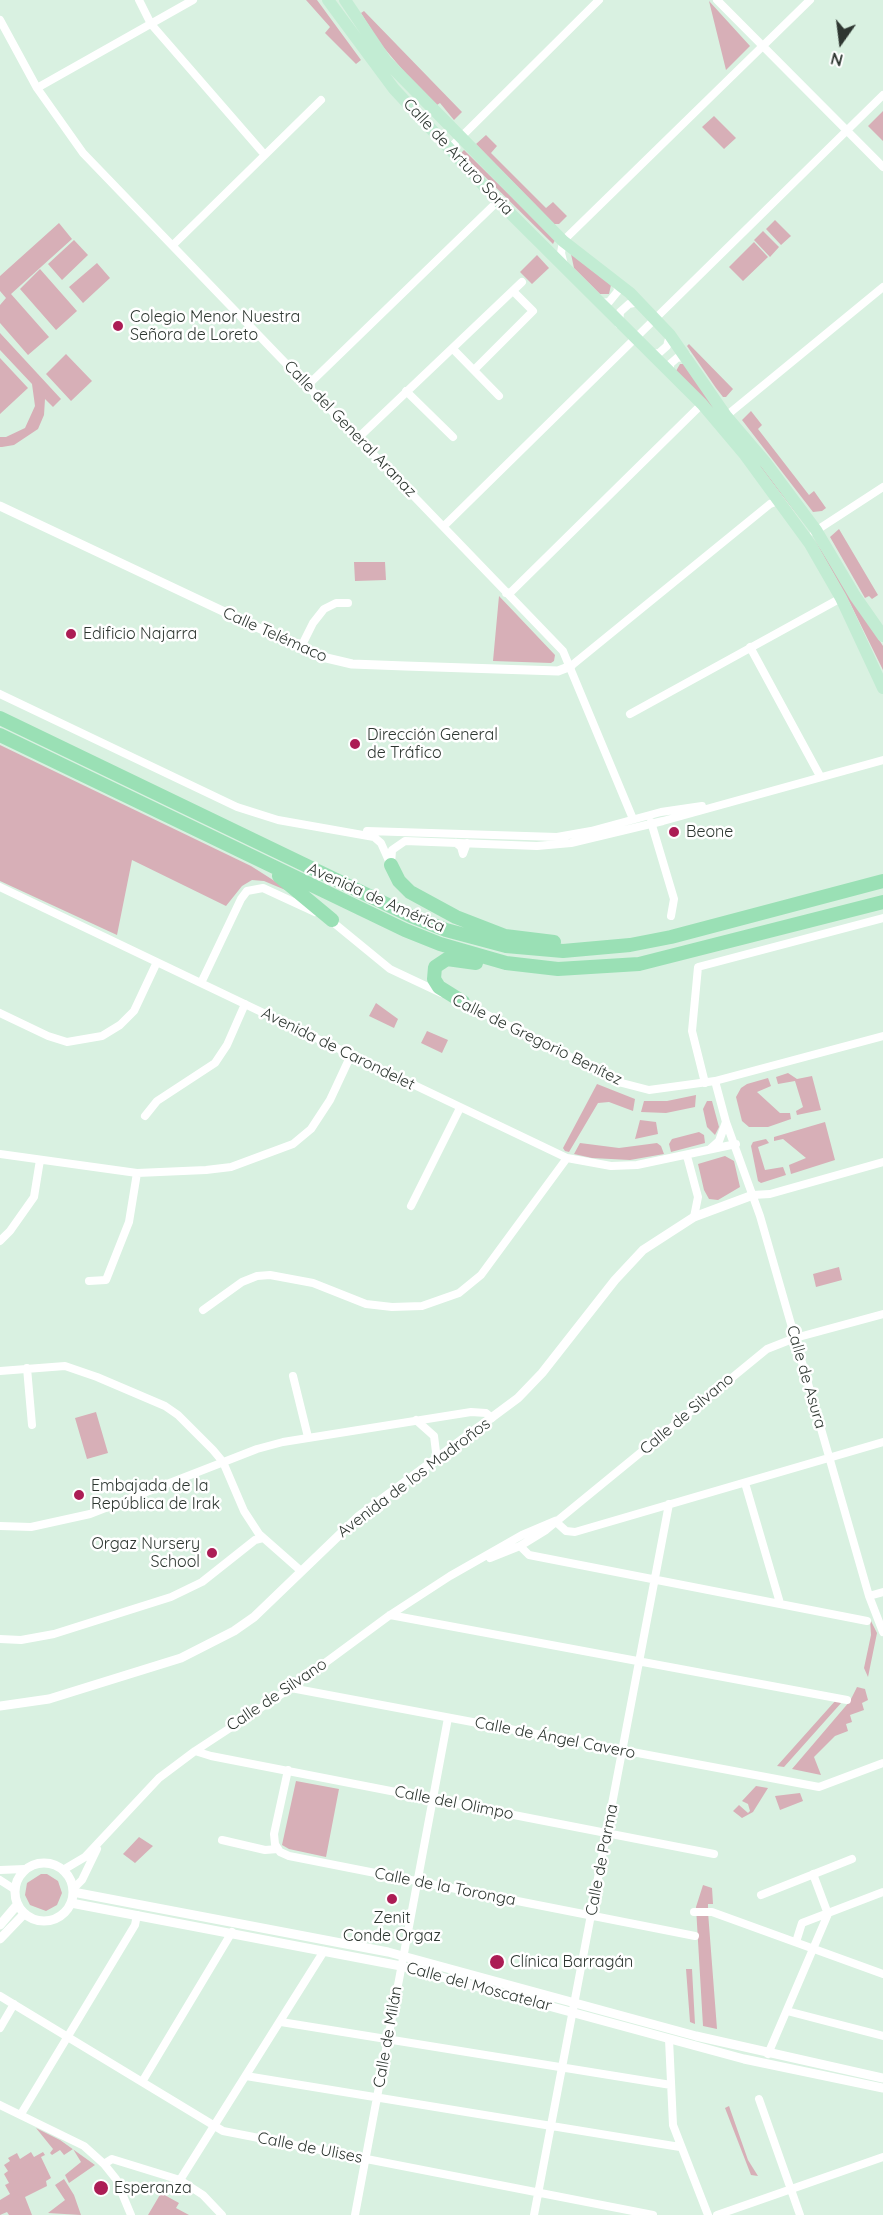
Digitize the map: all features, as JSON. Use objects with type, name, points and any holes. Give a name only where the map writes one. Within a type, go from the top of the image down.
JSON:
[{"type":"highway","name":"Avenida de América","points":[[0,718],[394,908],[446,930],[506,946],[563,951],[597,950],[671,938],[883,881]]},
{"type":"highway","name":"Avenida de América","points":[[0,735],[255,859],[440,944],[507,963],[558,969],[639,964],[883,902]]},
{"type":"highway","points":[[255,859],[332,920]]},
{"type":"highway","points":[[391,866],[399,881],[410,892],[479,928],[505,936],[597,950]]},
{"type":"highway","points":[[463,1002],[436,983],[434,972],[442,961],[454,959],[524,971],[558,969]]},
{"type":"main road","name":"Calle de Arturo Soria","points":[[328,0],[383,75],[498,201],[649,354],[702,404],[780,500],[810,544],[841,598],[883,688]]},
{"type":"main road","name":"Calle de Arturo Soria","points":[[345,0],[386,61],[563,241],[639,302],[670,335],[687,356],[726,416],[766,463],[816,530],[855,596],[883,636]]},
{"type":"street","points":[[139,0],[151,24],[264,154]]},
{"type":"street","points":[[37,88],[193,0]]},
{"type":"street","points":[[450,148],[599,0]]},
{"type":"street","points":[[717,0],[753,40],[763,46],[883,167]]},
{"type":"street","points":[[565,267],[561,253],[563,241],[810,0]]},
{"type":"street","name":"Calle del General Aranaz","points":[[0,20],[37,88],[83,153],[563,651],[633,819]]},
{"type":"street","points":[[444,526],[883,95]]},
{"type":"street","points":[[173,245],[321,100]]},
{"type":"street","points":[[308,385],[498,201]]},
{"type":"street","points":[[358,438],[522,282]]},
{"type":"street","points":[[600,303],[609,302],[618,291],[616,282]]},
{"type":"street","points":[[726,416],[883,287]]},
{"type":"street","points":[[474,370],[533,311],[513,291]]},
{"type":"street","points":[[619,324],[621,312],[629,304],[639,302]]},
{"type":"street","points":[[649,354],[659,354],[667,346],[670,335]]},
{"type":"street","points":[[453,349],[499,396]]},
{"type":"street","points":[[670,373],[670,364],[677,358],[687,356]]},
{"type":"street","points":[[406,391],[453,437]]},
{"type":"street","points":[[506,593],[511,592],[702,404]]},
{"type":"street","points":[[810,544],[811,535],[816,530],[883,487]]},
{"type":"street","points":[[571,666],[770,504],[780,500]]},
{"type":"street","name":"Calle Telémaco","points":[[0,506],[318,656],[352,664],[554,671],[571,666]]},
{"type":"street","points":[[630,714],[841,598]]},
{"type":"street","points":[[300,649],[312,625],[324,609],[336,603],[348,603]]},
{"type":"street","points":[[750,647],[820,776]]},
{"type":"street","points":[[0,694],[237,807],[278,820],[370,835],[378,839],[391,866]]},
{"type":"street","points":[[341,831],[446,834],[533,842],[539,846],[579,842],[883,760]]},
{"type":"street","points":[[391,866],[392,850],[401,842],[467,843],[573,834],[649,815],[715,805]]},
{"type":"street","points":[[649,815],[674,899],[672,916]]},
{"type":"street","points":[[579,842],[590,836],[632,824],[633,819]]},
{"type":"street","points":[[539,846],[544,842],[564,840],[573,834]]},
{"type":"street","name":"Avenida de Carondelet","points":[[0,887],[567,1158],[625,1166],[687,1156],[736,1144]]},
{"type":"street","name":"Calle de Gregorio Benítez","points":[[201,983],[241,899],[251,889],[263,888],[332,920],[390,969],[463,1002],[630,1086],[665,1090],[716,1081],[883,1036]]},
{"type":"street","points":[[705,1083],[692,1031],[695,976],[700,967],[883,918]]},
{"type":"street","points":[[0,1013],[48,1036],[67,1042],[102,1036],[134,1011],[157,962]]},
{"type":"street","points":[[145,1116],[157,1101],[215,1063],[245,1004]]},
{"type":"street","points":[[0,1154],[137,1173],[231,1167],[293,1144],[311,1129],[320,1117],[351,1054]]},
{"type":"street","name":"Calle de Asura","points":[[716,1081],[726,1122],[753,1195],[869,1596],[883,1632]]},
{"type":"street","points":[[411,1206],[460,1108]]},
{"type":"street","points":[[707,1151],[719,1141],[726,1122]]},
{"type":"street","points":[[687,1156],[698,1197],[694,1217]]},
{"type":"street","points":[[203,1310],[243,1282],[257,1276],[270,1275],[313,1283],[366,1304],[392,1307],[422,1306],[459,1293],[481,1275],[567,1158]]},
{"type":"street","points":[[0,1241],[34,1197],[40,1160]]},
{"type":"street","points":[[753,1195],[770,1194],[883,1162]]},
{"type":"street","points":[[89,1281],[106,1280],[129,1222],[137,1173]]},
{"type":"street","name":"Avenida de los Madroños","points":[[0,1706],[49,1699],[197,1652],[246,1623],[353,1521],[518,1398],[542,1373],[632,1260],[654,1242],[694,1217],[753,1195]]},
{"type":"street","points":[[698,1197],[710,1210]]},
{"type":"street","name":"Calle de Silvano","points":[[468,1566],[520,1546],[546,1530],[767,1350],[795,1338],[883,1314]]},
{"type":"street","points":[[0,1371],[65,1366],[165,1406],[191,1427],[223,1462],[244,1510],[263,1538],[301,1571]]},
{"type":"street","points":[[27,1368],[32,1425]]},
{"type":"street","points":[[293,1376],[308,1437]]},
{"type":"street","points":[[0,1526],[31,1527],[90,1514],[257,1449],[308,1437],[481,1412],[492,1418]]},
{"type":"street","points":[[416,1420],[434,1436],[437,1460]]},
{"type":"street","points":[[555,1521],[566,1531],[575,1532],[883,1442]]},
{"type":"street","points":[[746,1483],[780,1603]]},
{"type":"street","name":"Calle de Parma","points":[[534,2215],[669,1504]]},
{"type":"street","name":"Calle de Silvano","points":[[63,1870],[85,1857],[159,1778],[195,1751],[291,1688],[390,1615],[522,1535],[555,1521]]},
{"type":"street","points":[[522,1535],[520,1546],[529,1554],[867,1621]]},
{"type":"street","points":[[0,1640],[21,1640],[54,1634],[171,1597],[202,1582],[255,1540],[263,1538]]},
{"type":"street","points":[[869,1596],[883,1592]]},
{"type":"street","points":[[390,1615],[847,1700]]},
{"type":"street","name":"Calle de Ángel Cavero","points":[[291,1688],[819,1787],[883,1763]]},
{"type":"street","name":"Calle de Milán","points":[[355,2215],[448,1718]]},
{"type":"street","name":"Calle del Olimpo","points":[[195,1751],[714,1854]]},
{"type":"street","points":[[278,1849],[274,1834],[288,1770]]},
{"type":"street","name":"Calle de la Toronga","points":[[222,1840],[265,1850],[278,1849],[289,1856],[695,1936]]},
{"type":"street","name":"Calle de Silvano","points":[[73,1891],[82,1880],[100,1842]]},
{"type":"street","points":[[761,1894],[852,1859]]},
{"type":"street","points":[[0,1870],[25,1869],[44,1863],[63,1870],[71,1881],[73,1891],[71,1903],[65,1912],[45,1922],[24,1914],[17,1905],[14,1889],[19,1876],[25,1869]]},
{"type":"street","points":[[768,2054],[828,1914],[813,1874]]},
{"type":"street","points":[[0,1880],[14,1889]]},
{"type":"street","name":"Calle del Moscatelar","points":[[73,1891],[402,1961],[576,2003],[768,2054],[883,2078]]},
{"type":"street","points":[[796,1942],[802,1923],[883,1892]]},
{"type":"street","name":"Calle del Moscatelar","points":[[71,1903],[324,1950],[402,1961],[573,2013],[744,2059],[883,2088]]},
{"type":"street","points":[[0,1925],[17,1905]]},
{"type":"street","points":[[694,1912],[712,1912],[883,1974]]},
{"type":"street","points":[[0,1939],[24,1914]]},
{"type":"street","points":[[21,2114],[135,1925],[137,1915]]},
{"type":"street","points":[[142,2082],[232,1932]]},
{"type":"street","points":[[180,2180],[324,1950]]},
{"type":"street","name":"Calle de Ulises","points":[[0,1996],[223,2131],[653,2215]]},
{"type":"street","points":[[0,2028],[14,2004]]},
{"type":"street","points":[[787,2011],[883,2036]]},
{"type":"street","points":[[281,2022],[671,2085]]},
{"type":"street","points":[[669,2039],[673,2125],[708,2215]]},
{"type":"street","points":[[246,2076],[680,2147]]},
{"type":"street","points":[[759,2099],[800,2215]]},
{"type":"street","points":[[0,2105],[84,2146],[104,2164],[116,2179],[131,2215]]},
{"type":"street","points":[[717,2215],[883,2157]]},
{"type":"street","points":[[104,2164],[112,2159],[180,2180],[203,2195],[222,2215]]},
{"type":"shaded area","points":[[306,0],[317,0],[361,60],[356,64],[325,33],[330,27]]},
{"type":"shaded area","points":[[709,1],[750,46],[726,70]]},
{"type":"shaded area","points":[[364,11],[462,112],[454,120],[440,103],[437,105],[407,75],[379,42],[361,13]]},
{"type":"shaded area","points":[[883,111],[883,141],[868,126]]},
{"type":"shaded area","points":[[714,116],[736,138],[724,149],[702,127]]},
{"type":"shaded area","points":[[486,135],[497,146],[491,153],[546,208],[553,202],[567,216],[559,224],[554,224],[476,144]]},
{"type":"shaded area","points":[[464,150],[555,240],[553,244],[461,153]]},
{"type":"shaded area","points":[[775,220],[791,236],[781,245],[766,229]]},
{"type":"shaded area","points":[[59,223],[72,239],[11,294],[49,337],[28,355],[0,323],[0,305],[6,298],[0,291],[0,276]]},
{"type":"shaded area","points":[[763,231],[779,247],[770,257],[754,240]]},
{"type":"shaded area","points":[[74,240],[88,255],[62,280],[48,264]]},
{"type":"shaded area","points":[[754,242],[768,257],[743,281],[729,267]]},
{"type":"shaded area","points":[[571,254],[611,285],[609,294],[600,294],[574,268]]},
{"type":"shaded area","points":[[537,255],[549,268],[532,284],[520,272]]},
{"type":"shaded area","points":[[97,263],[110,278],[83,303],[69,287]]},
{"type":"shaded area","points":[[40,269],[77,311],[56,330],[20,289]]},
{"type":"shaded area","points":[[0,333],[61,399],[53,407],[45,399],[44,415],[38,429],[14,445],[2,447],[0,447],[0,437],[6,437],[25,428],[35,406],[32,384],[0,350]]},
{"type":"shaded area","points":[[689,344],[733,389],[726,397],[723,397],[716,388],[687,346]]},
{"type":"shaded area","points":[[66,354],[92,381],[71,401],[46,374]]},
{"type":"shaded area","points":[[0,358],[28,388],[0,414]]},
{"type":"shaded area","points":[[680,364],[684,364],[807,527],[754,459],[676,371]]},
{"type":"shaded area","points":[[751,411],[762,425],[758,429],[809,495],[814,491],[826,508],[822,511],[813,512],[742,420]]},
{"type":"shaded area","points":[[839,529],[878,595],[872,599],[869,596],[865,598],[830,537]]},
{"type":"shaded area","points":[[814,539],[883,646],[883,670],[850,603]]},
{"type":"shaded area","points":[[354,562],[385,562],[386,580],[355,581]]},
{"type":"shaded area","points":[[499,596],[555,655],[554,661],[551,663],[493,661]]},
{"type":"shaded area","points":[[0,745],[251,866],[295,894],[264,881],[252,880],[242,886],[226,906],[132,860],[117,935],[0,881]]},
{"type":"shaded area","points":[[376,1003],[398,1019],[394,1028],[369,1016]]},
{"type":"shaded area","points":[[427,1031],[448,1040],[442,1053],[421,1043]]},
{"type":"shaded area","points":[[788,1073],[797,1079],[812,1076],[821,1110],[797,1115],[796,1111],[803,1107],[795,1081],[778,1084],[776,1077]]},
{"type":"shaded area","points":[[768,1078],[771,1086],[757,1092],[780,1113],[790,1113],[791,1119],[768,1127],[749,1127],[742,1121],[736,1097],[741,1088],[747,1084]]},
{"type":"shaded area","points":[[597,1084],[635,1099],[633,1111],[609,1102],[598,1103],[569,1152],[565,1151],[563,1148]]},
{"type":"shaded area","points":[[696,1095],[695,1107],[666,1113],[641,1112],[644,1101],[667,1101]]},
{"type":"shaded area","points":[[707,1101],[712,1101],[719,1127],[715,1135],[707,1127],[703,1109]]},
{"type":"shaded area","points":[[640,1120],[656,1122],[658,1134],[635,1139]]},
{"type":"shaded area","points":[[825,1122],[835,1160],[791,1174],[789,1165],[806,1158],[783,1139],[774,1141],[774,1137]]},
{"type":"shaded area","points":[[699,1132],[704,1135],[705,1143],[671,1152],[669,1144],[672,1139]]},
{"type":"shaded area","points":[[766,1139],[769,1143],[758,1147],[765,1170],[783,1167],[786,1175],[761,1183],[758,1181],[751,1146],[753,1142]]},
{"type":"shaded area","points":[[580,1143],[619,1148],[657,1143],[664,1154],[630,1160],[592,1158],[574,1154]]},
{"type":"shaded area","points":[[725,1156],[734,1161],[740,1187],[718,1200],[709,1199],[704,1190],[698,1164]]},
{"type":"shaded area","points":[[839,1267],[842,1280],[816,1287],[813,1274]]},
{"type":"shaded area","points":[[96,1412],[108,1453],[87,1459],[75,1418]]},
{"type":"shaded area","points":[[870,1619],[877,1633],[868,1677],[864,1668],[871,1635]]},
{"type":"shaded area","points":[[857,1687],[865,1689],[868,1700],[862,1703],[864,1710],[850,1715],[852,1722],[846,1724],[848,1731],[835,1736],[814,1757],[821,1775],[792,1769],[850,1701]]},
{"type":"shaded area","points":[[836,1700],[842,1702],[784,1767],[777,1766]]},
{"type":"shaded area","points":[[296,1781],[339,1789],[326,1857],[289,1849],[282,1845]]},
{"type":"shaded area","points":[[756,1786],[768,1788],[753,1812],[742,1818],[733,1811],[739,1805],[748,1813],[750,1811],[748,1804],[742,1801]]},
{"type":"shaded area","points":[[800,1793],[803,1801],[780,1810],[775,1796]]},
{"type":"shaded area","points":[[139,1837],[153,1846],[135,1863],[123,1854]]},
{"type":"shaded area","points":[[41,1874],[47,1874],[58,1881],[62,1893],[57,1905],[46,1911],[30,1905],[25,1895],[27,1883]]},
{"type":"shaded area","points":[[703,1885],[712,1888],[713,1904],[708,1904],[708,1912],[717,2029],[703,2026],[696,1907]]},
{"type":"shaded area","points":[[686,1969],[692,1969],[695,2024],[690,2022]]},
{"type":"shaded area","points":[[729,2106],[748,2160],[758,2176],[751,2175],[725,2108]]},
{"type":"shaded area","points":[[36,2128],[73,2149],[64,2155],[60,2150],[52,2155],[50,2153],[53,2149]]},
{"type":"shaded area","points":[[73,2150],[95,2165],[69,2183],[65,2175],[81,2162]]},
{"type":"shaded area","points":[[31,2152],[34,2157],[43,2152],[45,2155],[41,2157],[51,2178],[46,2181],[47,2186],[25,2197],[32,2215],[9,2215],[7,2212],[0,2215],[0,2200],[10,2194],[5,2185],[9,2183],[4,2174],[8,2171],[4,2165],[10,2161],[8,2158],[17,2153],[20,2159]]},
{"type":"shaded area","points":[[64,2179],[74,2195],[81,2215],[48,2213],[65,2200],[55,2185]]},
{"type":"shaded area","points":[[161,2193],[179,2203],[176,2208],[189,2215],[148,2215]]},
{"type":"place","name":"Colegio Menor Nuestra Señora de Loreto","points":[[118,326]]},
{"type":"place","name":"Edificio Najarra","points":[[71,634]]},
{"type":"place","name":"Dirección General de Tráfico","points":[[355,744]]},
{"type":"place","name":"Beone","points":[[674,832]]},
{"type":"place","name":"Embajada de la República de Irak","points":[[79,1495]]},
{"type":"place","name":"Orgaz Nursery School","points":[[212,1553]]},
{"type":"place","name":"Zenit Conde Orgaz","points":[[392,1899]]},
{"type":"place","name":"Clínica Barragán","points":[[497,1962]]},
{"type":"place","name":"Esperanza","points":[[101,2188]]}]
